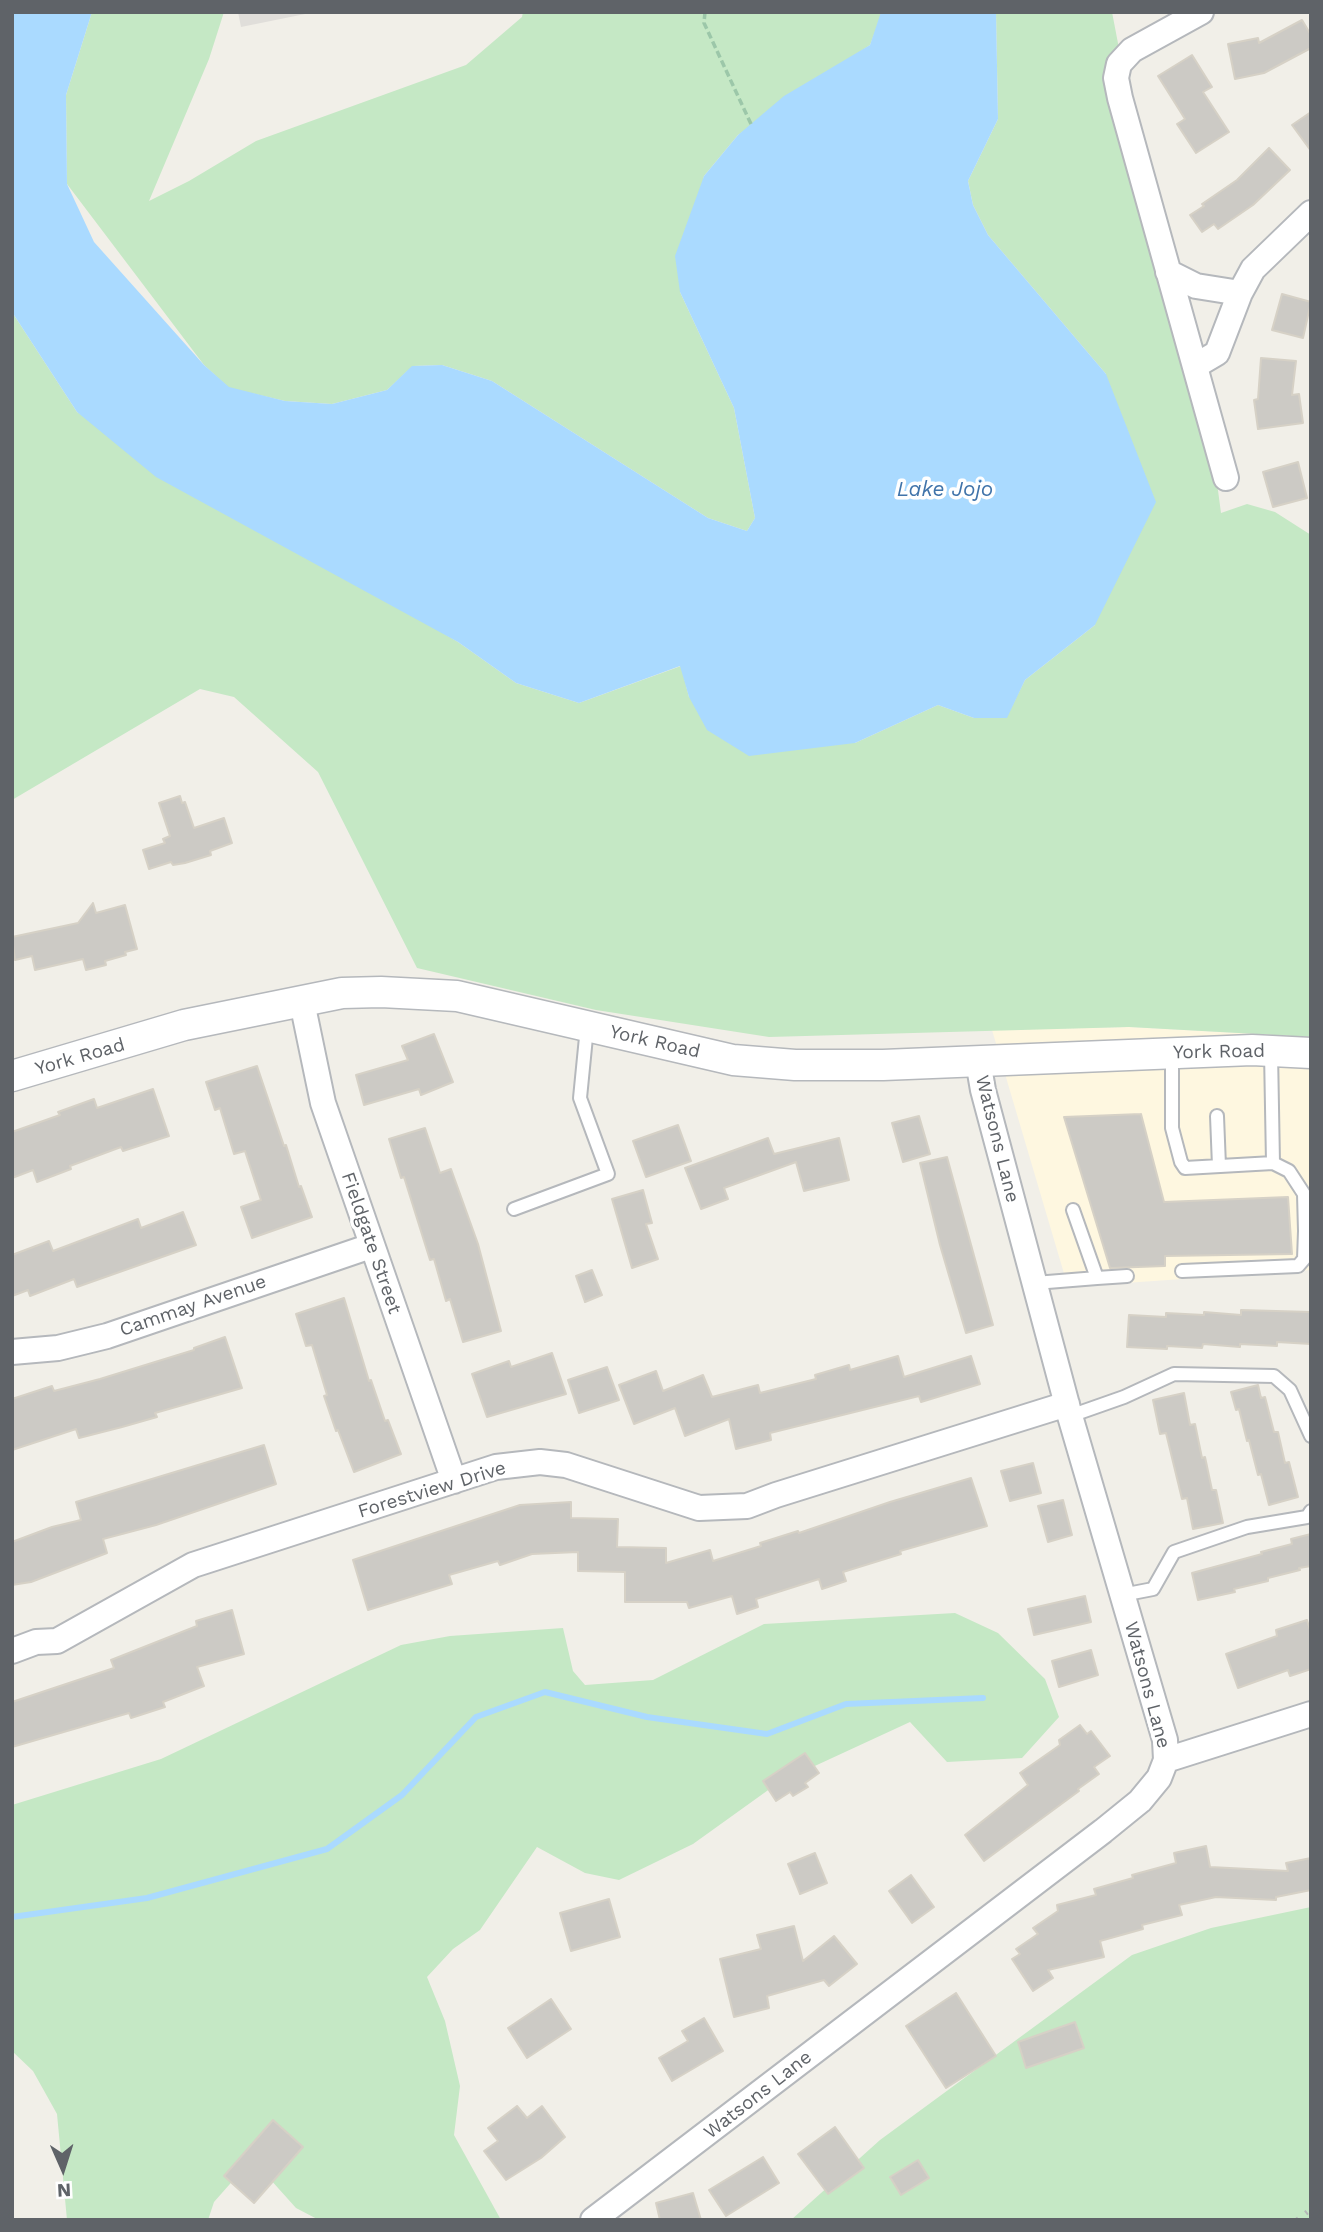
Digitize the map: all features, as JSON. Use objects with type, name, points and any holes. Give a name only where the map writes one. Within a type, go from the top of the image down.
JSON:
[{"type":"street","points":[[1201,12],[1132,50],[1119,64],[1116,78],[1119,98],[1226,478]]},
{"type":"street","points":[[1195,366],[1217,353],[1240,293],[1253,270],[1311,214]]},
{"type":"street","points":[[1168,272],[1196,286],[1240,293]]},
{"type":"street","name":"York Road","points":[[12,1076],[184,1026],[342,993],[412,992],[457,996],[733,1060],[795,1065],[883,1065],[1171,1053],[1311,1053]]},
{"type":"street","name":"Fieldgate Street","points":[[302,1002],[323,1103],[454,1481]]},
{"type":"street","name":"Watsons Lane","points":[[593,2220],[1103,1831],[1140,1801],[1159,1778],[1166,1760],[1165,1740],[1068,1410],[983,1090],[978,1060]]},
{"type":"street","name":"Cammay Avenue","points":[[12,1352],[58,1348],[107,1336],[371,1246]]},
{"type":"street","name":"Forestview Drive","points":[[12,1651],[36,1642],[57,1641],[193,1565],[495,1466],[540,1462],[566,1465],[699,1508],[747,1506],[789,1490],[1068,1410]]},
{"type":"street","points":[[1166,1760],[1311,1714]]},
{"type":"lane","points":[[514,1209],[608,1174],[580,1098],[587,1027]]},
{"type":"lane","points":[[1271,1051],[1273,1163]]},
{"type":"lane","points":[[1171,1053],[1172,1128],[1185,1168],[1273,1163],[1289,1171],[1304,1194],[1304,1259],[1298,1266],[1182,1271]]},
{"type":"lane","points":[[1217,1116],[1219,1166]]},
{"type":"lane","points":[[1073,1210],[1097,1278]]},
{"type":"lane","points":[[1035,1283],[1127,1276]]},
{"type":"lane","points":[[1068,1410],[1124,1397],[1174,1374],[1274,1376],[1290,1390],[1311,1436]]},
{"type":"lane","points":[[1122,1595],[1153,1589],[1174,1552],[1247,1527],[1307,1517],[1311,1511]]},
{"type":"path","points":[[705,12],[704,23],[751,124]]},
{"type":"shaded area","points":[[238,12],[315,12],[241,27]]},
{"type":"shaded area","points":[[1129,1027],[1310,1037],[1311,1270],[1068,1287],[992,1030]]},
{"type":"green space","points":[[92,12],[224,12],[209,59],[149,201],[189,181],[256,141],[466,65],[522,17],[523,12],[883,12],[870,45],[738,135],[704,176],[680,292],[734,408],[755,518],[747,531],[708,518],[492,381],[442,365],[413,366],[387,390],[332,404],[285,401],[229,388],[204,365],[67,184],[66,95]]},
{"type":"green space","points":[[996,12],[1112,12],[1121,59],[1205,393],[1221,513],[1247,504],[1275,512],[1311,535],[1311,1037],[1129,1027],[769,1037],[596,1010],[417,968],[318,772],[234,697],[200,689],[12,800],[12,312],[77,412],[458,642],[516,683],[579,703],[681,666],[689,697],[855,743],[938,705],[974,718],[1006,718],[1025,680],[1095,625],[1106,374],[988,235],[973,205],[968,181],[998,119]]},
{"type":"green space","points":[[955,1613],[998,1633],[1045,1679],[1059,1717],[1022,1758],[947,1762],[910,1722],[778,1783],[693,1844],[619,1880],[585,1873],[537,1847],[480,1930],[453,1949],[427,1977],[445,2021],[460,2086],[454,2135],[501,2220],[319,2220],[296,2208],[252,2159],[214,2202],[208,2220],[67,2220],[57,2114],[33,2071],[12,2051],[12,1805],[161,1759],[401,1645],[450,1636],[563,1628],[573,1671],[585,1685],[653,1680],[764,1624]]},
{"type":"green space","points":[[1311,1907],[1311,2220],[791,2220],[880,2140],[1132,1955],[1211,1928]]},
{"type":"water","name":"Lake Jojo","points":[[12,12],[92,12],[66,95],[67,184],[94,242],[204,365],[229,387],[285,401],[332,404],[387,390],[412,366],[442,365],[492,381],[708,518],[747,531],[755,518],[734,408],[680,292],[675,256],[704,176],[738,135],[784,96],[870,45],[881,12],[996,12],[998,119],[968,181],[973,205],[988,235],[1106,374],[1156,502],[1095,625],[1025,680],[1007,718],[974,718],[938,705],[855,743],[749,756],[707,730],[689,697],[680,666],[579,703],[516,683],[458,642],[156,477],[77,412],[12,312]]},
{"type":"building","points":[[1302,20],[1311,35],[1311,48],[1264,73],[1235,79],[1228,44],[1258,38],[1259,43]]},
{"type":"building","points":[[1192,55],[1212,87],[1203,92],[1229,132],[1196,153],[1177,124],[1185,119],[1158,76]]},
{"type":"building","points":[[1311,112],[1311,151],[1292,125]]},
{"type":"building","points":[[1269,148],[1290,170],[1253,205],[1218,229],[1214,224],[1202,232],[1190,215],[1237,180]]},
{"type":"building","points":[[1282,294],[1311,302],[1303,338],[1272,330]]},
{"type":"building","points":[[1261,358],[1296,361],[1292,395],[1299,394],[1303,423],[1258,429],[1254,400],[1258,399]]},
{"type":"building","points":[[1298,462],[1307,498],[1273,507],[1263,472]]},
{"type":"building","points":[[180,796],[182,803],[185,802],[194,828],[224,818],[232,843],[210,851],[211,855],[149,869],[143,850],[165,843],[163,839],[170,836],[159,803]]},
{"type":"building","points":[[93,903],[96,913],[125,905],[137,949],[105,961],[106,965],[86,970],[83,959],[35,970],[32,956],[15,960],[12,937],[78,923]]},
{"type":"building","points":[[434,1034],[453,1082],[421,1095],[419,1089],[364,1105],[356,1075],[408,1060],[402,1046]]},
{"type":"building","points":[[257,1066],[312,1217],[252,1238],[241,1207],[261,1200],[245,1151],[234,1154],[220,1108],[215,1110],[206,1082]]},
{"type":"building","points":[[153,1089],[169,1136],[123,1151],[121,1147],[37,1182],[33,1170],[12,1178],[12,1132],[60,1115],[58,1112],[94,1099],[97,1108]]},
{"type":"building","points":[[1141,1114],[1164,1202],[1288,1197],[1292,1254],[1165,1256],[1165,1266],[1110,1268],[1064,1117]]},
{"type":"building","points":[[919,1116],[930,1154],[903,1162],[892,1123]]},
{"type":"building","points":[[678,1125],[691,1161],[646,1177],[633,1141]]},
{"type":"building","points":[[425,1128],[440,1173],[451,1169],[478,1244],[501,1331],[463,1342],[450,1299],[446,1301],[434,1259],[430,1260],[389,1139]]},
{"type":"building","points":[[768,1138],[774,1154],[839,1138],[849,1180],[804,1191],[796,1162],[724,1188],[728,1199],[701,1209],[685,1168]]},
{"type":"building","points":[[947,1157],[993,1325],[966,1333],[940,1245],[920,1163]]},
{"type":"building","points":[[643,1190],[652,1223],[646,1224],[658,1259],[632,1268],[612,1199]]},
{"type":"building","points":[[183,1212],[196,1245],[77,1287],[74,1279],[30,1296],[28,1290],[12,1296],[12,1255],[49,1241],[53,1251],[138,1219],[141,1228]]},
{"type":"building","points":[[592,1270],[602,1295],[585,1302],[576,1276]]},
{"type":"building","points":[[344,1298],[369,1381],[371,1380],[385,1421],[388,1420],[401,1454],[354,1472],[324,1396],[327,1395],[312,1345],[306,1346],[296,1314]]},
{"type":"building","points":[[1241,1310],[1311,1312],[1311,1344],[1277,1342],[1277,1346],[1240,1344],[1240,1347],[1203,1344],[1202,1348],[1167,1346],[1167,1349],[1127,1347],[1129,1315],[1166,1317],[1166,1313],[1204,1315],[1204,1312],[1241,1315]]},
{"type":"building","points":[[225,1337],[242,1388],[155,1413],[157,1417],[122,1427],[79,1438],[76,1429],[12,1450],[12,1399],[52,1386],[54,1391],[100,1379],[194,1350]]},
{"type":"building","points":[[552,1353],[566,1394],[487,1417],[472,1374],[509,1361],[511,1367]]},
{"type":"building","points":[[898,1356],[904,1377],[971,1356],[980,1384],[921,1402],[919,1396],[770,1433],[771,1440],[736,1449],[729,1419],[685,1436],[675,1408],[634,1424],[619,1385],[656,1371],[663,1391],[703,1375],[712,1397],[758,1385],[760,1393],[816,1379],[815,1375],[849,1365],[850,1370]]},
{"type":"building","points":[[607,1367],[619,1400],[579,1413],[568,1380]]},
{"type":"building","points":[[1258,1385],[1261,1398],[1265,1397],[1274,1432],[1278,1432],[1285,1463],[1289,1462],[1298,1497],[1269,1505],[1261,1474],[1258,1475],[1239,1409],[1236,1410],[1231,1392]]},
{"type":"building","points":[[1184,1393],[1190,1425],[1195,1424],[1202,1458],[1205,1457],[1212,1490],[1216,1490],[1223,1523],[1193,1529],[1187,1498],[1182,1499],[1166,1433],[1160,1434],[1153,1400]]},
{"type":"building","points":[[264,1445],[276,1484],[156,1525],[103,1539],[107,1553],[31,1582],[12,1585],[12,1542],[52,1527],[81,1520],[76,1502]]},
{"type":"building","points":[[1033,1463],[1041,1493],[1010,1501],[1001,1471]]},
{"type":"building","points":[[971,1478],[987,1526],[900,1551],[901,1554],[843,1572],[846,1581],[822,1589],[819,1579],[756,1599],[758,1607],[737,1614],[732,1596],[689,1608],[687,1602],[625,1602],[625,1572],[578,1571],[578,1552],[532,1554],[500,1565],[498,1561],[449,1575],[452,1584],[368,1610],[353,1560],[520,1505],[571,1502],[571,1518],[618,1519],[617,1547],[666,1548],[666,1563],[710,1550],[713,1561],[761,1546],[760,1543]]},
{"type":"building","points":[[1063,1500],[1072,1535],[1048,1542],[1038,1506]]},
{"type":"building","points":[[1311,1534],[1311,1566],[1234,1589],[1235,1592],[1198,1600],[1192,1573],[1262,1554],[1261,1552],[1292,1544],[1291,1539]]},
{"type":"building","points":[[1085,1596],[1091,1622],[1034,1635],[1028,1609]]},
{"type":"building","points":[[232,1610],[244,1654],[197,1667],[204,1686],[163,1702],[165,1707],[131,1718],[129,1713],[12,1747],[12,1702],[114,1668],[111,1660],[197,1626],[196,1621]]},
{"type":"building","points":[[1307,1620],[1311,1633],[1311,1669],[1290,1676],[1288,1670],[1238,1688],[1226,1654],[1277,1636],[1276,1630]]},
{"type":"building","points":[[1091,1650],[1098,1675],[1059,1687],[1052,1661]]},
{"type":"building","points":[[1080,1725],[1087,1734],[1091,1731],[1110,1756],[1094,1767],[1099,1774],[984,1861],[965,1835],[1028,1785],[1020,1773],[1060,1745],[1059,1740]]},
{"type":"building","points":[[805,1753],[819,1773],[805,1783],[808,1787],[793,1796],[790,1792],[776,1801],[763,1781]]},
{"type":"building","points":[[1206,1846],[1210,1867],[1288,1871],[1286,1863],[1311,1858],[1311,1890],[1276,1897],[1276,1900],[1216,1897],[1179,1905],[1182,1915],[1142,1925],[1143,1929],[1100,1941],[1104,1957],[1048,1970],[1053,1978],[1033,1991],[1012,1959],[1020,1954],[1016,1949],[1038,1934],[1033,1928],[1058,1911],[1057,1905],[1096,1895],[1094,1889],[1176,1863],[1174,1853]]},
{"type":"building","points":[[815,1853],[827,1883],[800,1894],[788,1864]]},
{"type":"building","points":[[911,1875],[934,1907],[912,1923],[889,1891]]},
{"type":"building","points":[[609,1899],[620,1937],[571,1951],[560,1913]]},
{"type":"building","points":[[794,1926],[803,1961],[834,1936],[857,1964],[829,1986],[824,1980],[767,1996],[769,2008],[734,2017],[720,1959],[761,1949],[757,1935]]},
{"type":"building","points":[[956,1993],[996,2056],[946,2088],[906,2026]]},
{"type":"building","points":[[551,1999],[571,2029],[527,2058],[508,2028]]},
{"type":"building","points":[[704,2018],[723,2051],[672,2081],[659,2058],[688,2041],[682,2031]]},
{"type":"building","points":[[1075,2022],[1084,2048],[1026,2068],[1018,2042]]},
{"type":"building","points":[[517,2106],[527,2118],[542,2106],[565,2137],[541,2158],[506,2180],[484,2151],[498,2141],[488,2128]]},
{"type":"building","points":[[273,2120],[303,2147],[254,2203],[224,2176]]},
{"type":"building","points":[[835,2127],[864,2168],[828,2194],[798,2154]]},
{"type":"building","points":[[763,2157],[779,2183],[726,2216],[709,2190]]},
{"type":"building","points":[[918,2160],[929,2178],[901,2195],[890,2177]]},
{"type":"building","points":[[693,2193],[701,2220],[660,2220],[656,2203]]},
{"type":"waterway","points":[[12,1917],[147,1898],[327,1849],[402,1795],[476,1717],[545,1692],[647,1717],[767,1734],[846,1704],[983,1698]]},
{"type":"railway","points":[[1297,2220],[1311,2209]]}]
